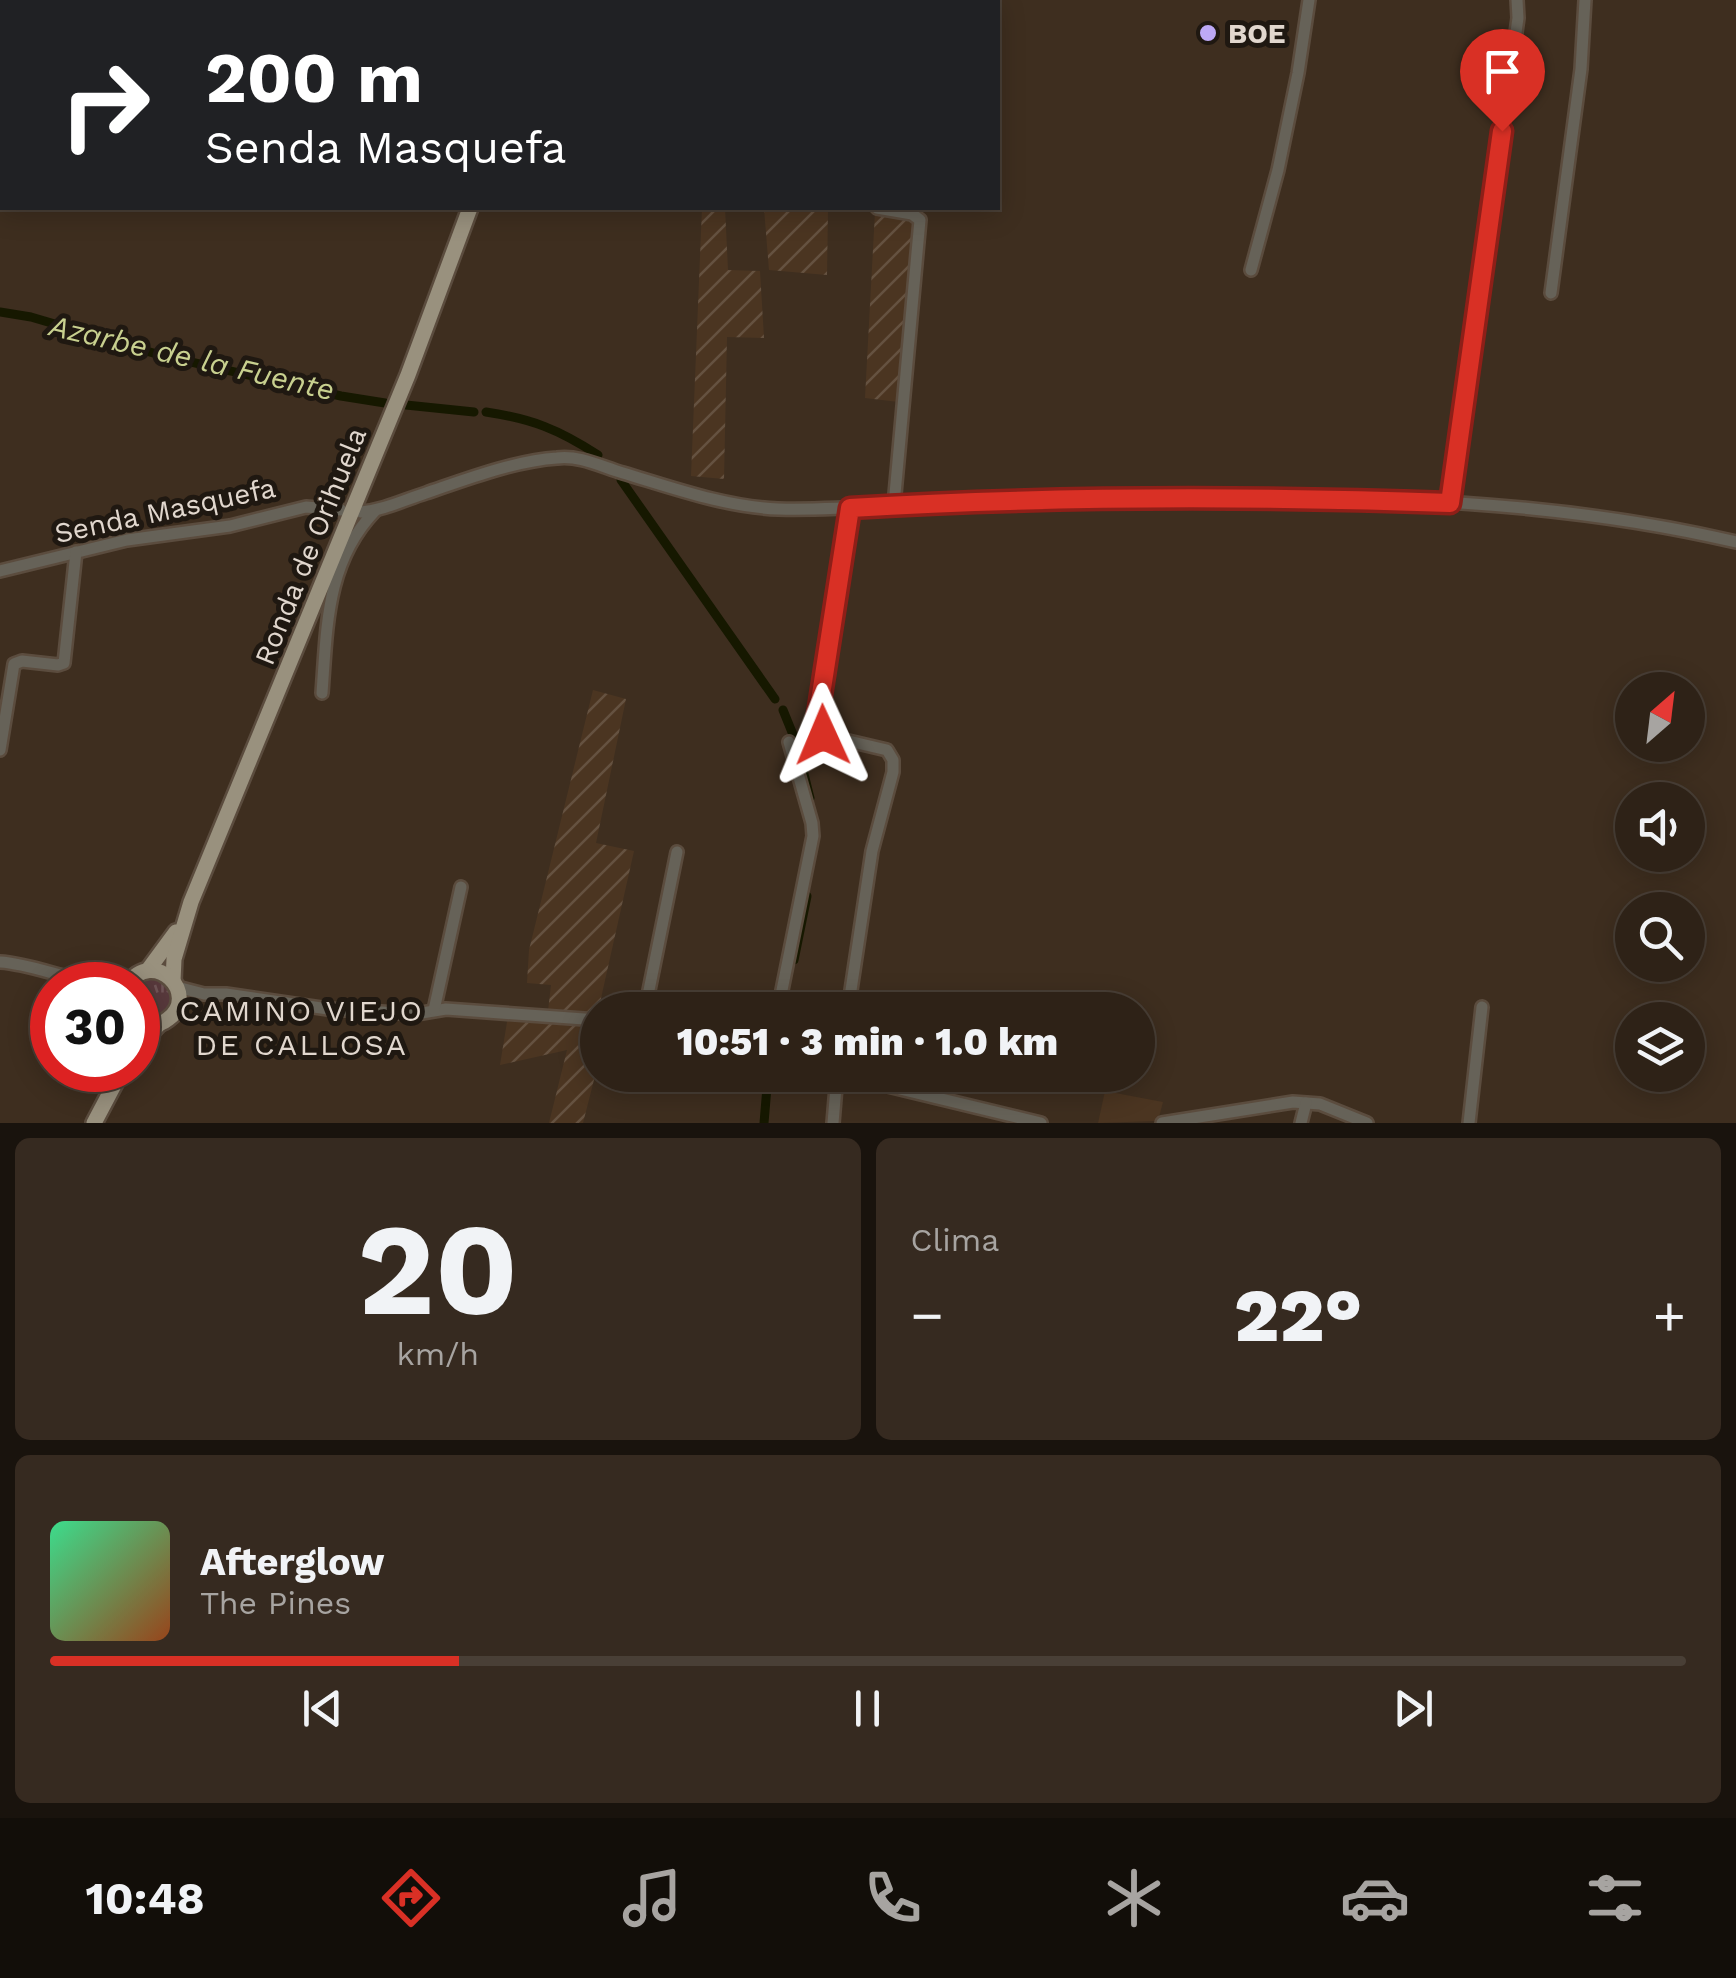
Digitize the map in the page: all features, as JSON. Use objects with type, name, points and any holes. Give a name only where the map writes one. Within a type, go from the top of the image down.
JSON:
[{"type":"main road","name":"Ronda de Orihuela","points":[[178,1006],[174,958],[191,902],[408,375],[469,210]]},
{"type":"main road","name":"Ronda de Orihuela","points":[[155,962],[191,902]]},
{"type":"main road","points":[[160,972],[175,984]]},
{"type":"main road","points":[[160,1024],[178,1006]]},
{"type":"main road","points":[[94,1123],[110,1092]]},
{"type":"street","points":[[1251,270],[1278,170],[1309,0]]},
{"type":"street","points":[[1450,503],[1518,18],[1517,0]]},
{"type":"street","points":[[1551,293],[1581,69],[1585,0]]},
{"type":"street","points":[[889,210],[912,214],[920,220],[894,505]]},
{"type":"street","points":[[361,512],[376,511],[463,482],[558,458],[592,462],[743,506],[850,508],[1321,498],[1450,503],[1578,516],[1736,542]]},
{"type":"street","name":"Senda Masquefa","points":[[0,571],[159,534],[230,526],[306,506],[342,510]]},
{"type":"street","points":[[850,508],[816,727],[823,735],[887,750],[894,772],[872,851],[851,992]]},
{"type":"street","points":[[322,693],[328,600],[359,528],[376,511]]},
{"type":"street","points":[[0,750],[14,664],[64,663],[76,552]]},
{"type":"street","points":[[782,992],[813,836],[789,742]]},
{"type":"street","points":[[649,992],[676,852]]},
{"type":"street","points":[[434,1010],[461,887]]},
{"type":"street","points":[[0,962],[30,965]]},
{"type":"street","points":[[175,984],[204,994],[328,1009],[416,1014],[434,1010],[580,1019]]},
{"type":"street","points":[[178,1006],[204,994]]},
{"type":"street","points":[[1469,1123],[1482,1007]]},
{"type":"street","points":[[833,1123],[838,1092]]},
{"type":"street","points":[[913,1092],[1041,1123]]},
{"type":"street","points":[[1162,1123],[1306,1102],[1367,1123]]},
{"type":"street","points":[[1301,1123],[1306,1102]]},
{"type":"street","points":[[974,1106],[974,1123]]},
{"type":"shaded area","points":[[702,210],[725,210],[728,270],[760,271],[764,338],[727,337],[724,479],[691,476]]},
{"type":"shaded area","points":[[764,210],[828,210],[827,275],[769,270]]},
{"type":"shaded area","points":[[875,212],[916,220],[899,402],[865,398]]},
{"type":"shaded area","points":[[593,690],[626,699],[596,843],[634,851],[602,992],[580,992],[580,1014],[548,1011],[551,985],[527,983],[529,950]]},
{"type":"shaded area","points":[[508,1016],[580,1024],[580,1092],[591,1092],[583,1123],[549,1123],[567,1050],[500,1065]]},
{"type":"shaded area","points":[[1105,1092],[1163,1102],[1158,1121],[1098,1123]]},
{"type":"green space","points":[[160,980],[172,991],[172,1005],[160,1016]]},
{"type":"waterway","name":"Azarbe de la Fuente","points":[[0,312],[31,317],[160,355],[385,403]]},
{"type":"waterway","name":"Azarbe de la Fuente","points":[[406,405],[474,412]]},
{"type":"waterway","name":"Azarbe de la Fuente","points":[[486,412],[544,426],[598,455]]},
{"type":"waterway","name":"Azarbe de la Fuente","points":[[621,480],[775,699]]},
{"type":"waterway","name":"Azarbe de la Fuente","points":[[783,710],[796,742],[810,798]]},
{"type":"waterway","name":"Azarbe de la Fuente","points":[[794,960],[807,896]]},
{"type":"waterway","name":"Azarbe de la Fuente","points":[[764,1123],[767,1092]]},
{"type":"place","name":"BOE","points":[[1208,33]]},
{"type":"district","name":"CAMINO VIEJO DE CALLOSA","points":[[302,1028]]},
{"type":"route","points":[[823,735],[816,727],[850,508],[1186,498],[1450,503],[1502,131]]}]
